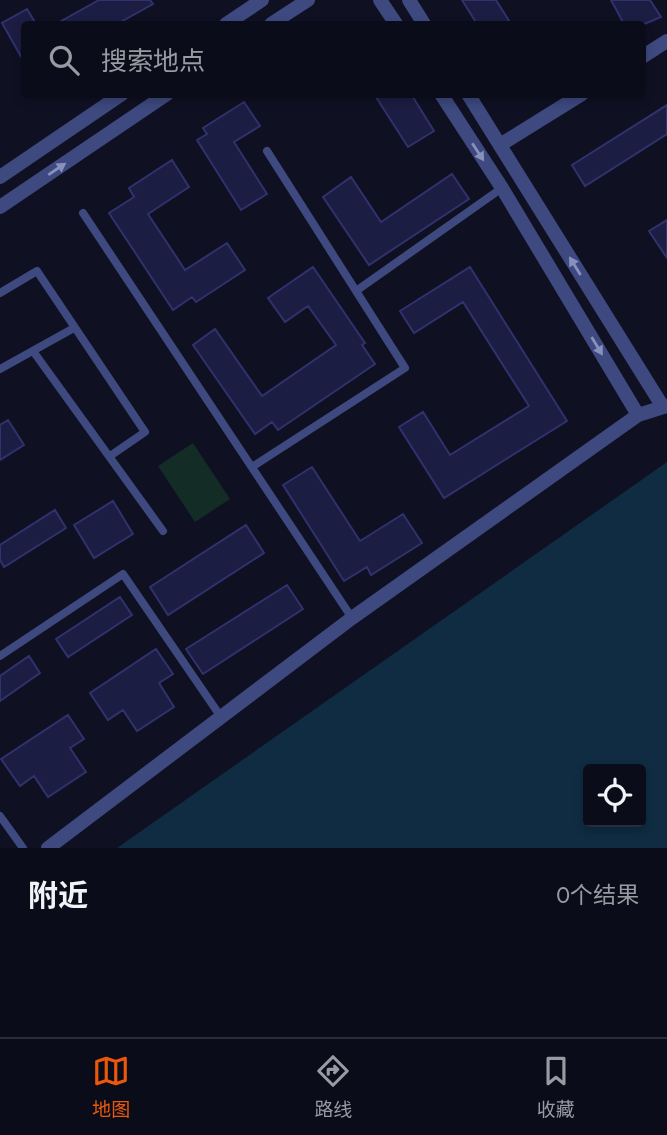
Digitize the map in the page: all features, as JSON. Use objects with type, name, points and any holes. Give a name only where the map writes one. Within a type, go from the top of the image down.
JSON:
[{"type":"street","points":[[230,21],[262,0]]},
{"type":"street","points":[[276,21],[308,0]]},
{"type":"street","points":[[380,0],[394,21]]},
{"type":"street","points":[[409,0],[423,21]]},
{"type":"street","points":[[646,54],[667,41]]},
{"type":"street","points":[[0,177],[116,98]]},
{"type":"street","points":[[0,207],[161,98]]},
{"type":"street","points":[[444,98],[502,188],[638,415]]},
{"type":"street","points":[[48,848],[352,618],[638,415],[665,406],[471,98]]},
{"type":"street","points":[[500,145],[576,98]]},
{"type":"lane","points":[[252,467],[405,368],[267,151]]},
{"type":"lane","points":[[356,291],[502,188]]},
{"type":"lane","points":[[83,213],[352,618]]},
{"type":"lane","points":[[0,293],[37,271],[145,432],[110,456]]},
{"type":"lane","points":[[0,369],[74,328]]},
{"type":"lane","points":[[33,351],[163,531]]},
{"type":"lane","points":[[0,656],[123,574],[221,717]]},
{"type":"lane","points":[[0,816],[23,848]]},
{"type":"green space","points":[[193,443],[230,499],[195,522],[158,466]]},
{"type":"water","points":[[667,462],[667,848],[117,848]]},
{"type":"building","points":[[99,0],[150,0],[153,4],[122,21],[61,21]]},
{"type":"building","points":[[462,0],[496,0],[509,21],[475,21]]},
{"type":"building","points":[[611,0],[650,0],[661,17],[646,23],[646,21],[622,21]]},
{"type":"building","points":[[27,9],[34,21],[21,21],[21,57],[2,23]]},
{"type":"building","points":[[377,98],[413,98],[434,131],[408,147]]},
{"type":"building","points":[[244,102],[260,126],[234,142],[267,194],[241,210],[197,140],[207,134],[203,128]]},
{"type":"building","points":[[667,105],[667,134],[585,186],[572,165]]},
{"type":"building","points":[[172,160],[189,187],[148,214],[185,270],[227,243],[245,270],[196,302],[192,297],[173,310],[109,213],[134,197],[129,188]]},
{"type":"building","points":[[452,174],[469,199],[369,265],[323,197],[351,177],[381,222]]},
{"type":"building","points":[[667,220],[667,258],[649,231]]},
{"type":"building","points":[[313,267],[365,343],[362,345],[375,364],[278,430],[272,422],[255,434],[193,345],[215,329],[262,396],[336,345],[308,306],[285,322],[268,298]]},
{"type":"building","points":[[470,267],[567,421],[444,498],[399,427],[423,412],[450,455],[529,406],[463,302],[414,333],[400,311]]},
{"type":"building","points":[[8,420],[24,445],[0,460],[0,425]]},
{"type":"building","points":[[312,467],[360,541],[403,514],[422,543],[371,575],[367,567],[344,581],[283,485]]},
{"type":"building","points":[[113,501],[133,534],[94,558],[74,525]]},
{"type":"building","points":[[55,510],[66,528],[4,567],[0,560],[0,545]]},
{"type":"building","points":[[246,525],[264,553],[168,615],[150,587]]},
{"type":"building","points":[[287,585],[303,609],[203,674],[186,649]]},
{"type":"building","points":[[120,597],[132,615],[68,657],[56,639]]},
{"type":"building","points":[[156,649],[173,674],[159,683],[174,707],[137,731],[123,710],[108,720],[90,693]]},
{"type":"building","points":[[29,656],[40,673],[0,701],[0,676]]},
{"type":"building","points":[[68,715],[84,739],[70,748],[86,772],[48,797],[34,776],[20,786],[1,759]]}]
